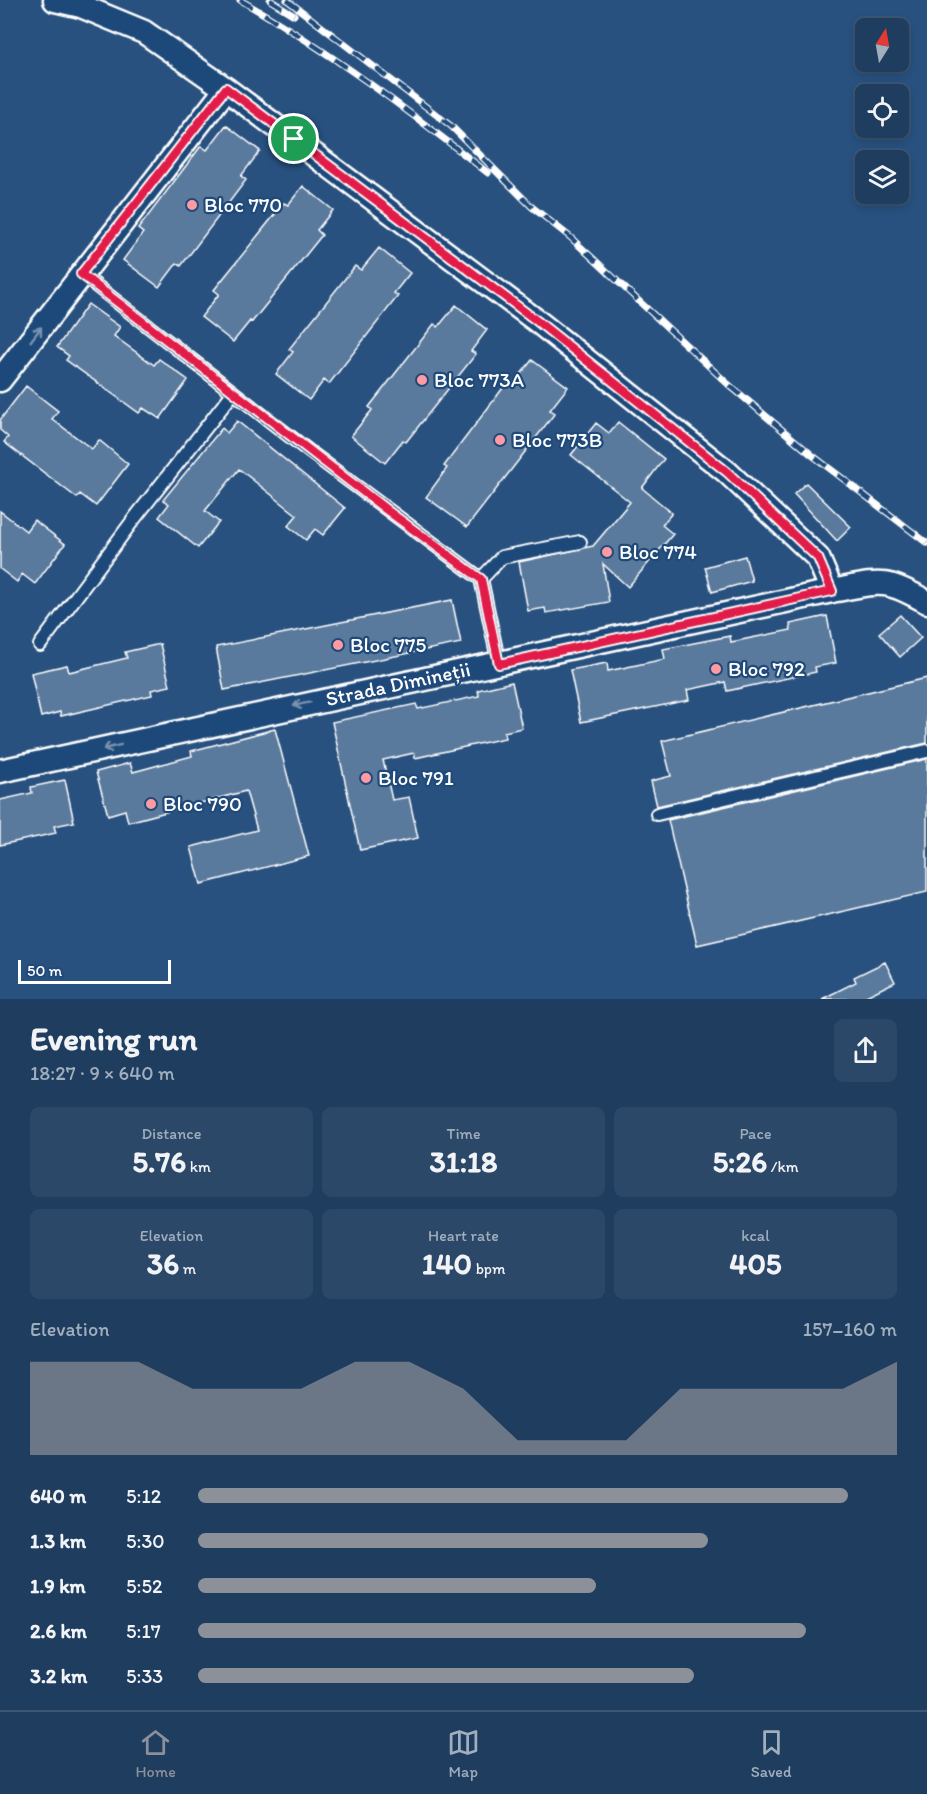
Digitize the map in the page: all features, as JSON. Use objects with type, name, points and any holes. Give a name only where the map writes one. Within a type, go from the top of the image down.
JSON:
[{"type":"street","points":[[55,0],[81,6],[144,32],[226,88],[537,321],[727,472],[818,558],[832,591]]},
{"type":"street","points":[[0,380],[226,88]]},
{"type":"street","name":"Strada Dimineții","points":[[0,771],[832,591],[882,582],[898,585],[927,602]]},
{"type":"lane","points":[[81,274],[233,393],[481,579],[499,664]]},
{"type":"lane","points":[[40,645],[134,519],[233,393]]},
{"type":"lane","points":[[481,579],[502,557],[580,542]]},
{"type":"lane","points":[[657,814],[927,751]]},
{"type":"building","name":"Bloc 770","points":[[226,125],[260,151],[241,176],[246,180],[181,266],[177,263],[159,287],[123,260],[143,233],[138,229],[201,146],[207,150]]},
{"type":"building","points":[[303,186],[333,210],[317,230],[322,235],[252,322],[250,321],[233,342],[201,317],[219,294],[214,290],[284,203],[288,205]]},
{"type":"building","points":[[379,248],[410,273],[394,293],[398,296],[329,384],[324,380],[309,400],[276,374],[293,352],[289,349],[355,266],[361,270]]},
{"type":"building","points":[[88,304],[120,327],[114,336],[154,365],[159,359],[188,380],[160,419],[143,408],[139,413],[66,360],[69,356],[57,347]]},
{"type":"building","name":"Bloc 773A","points":[[456,305],[487,330],[471,351],[476,354],[406,442],[403,440],[385,463],[351,436],[372,410],[369,407],[434,324],[438,327]]},
{"type":"building","name":"Bloc 773B","points":[[532,360],[568,387],[550,410],[555,413],[467,527],[426,497],[447,468],[444,466],[509,380],[514,383]]},
{"type":"building","points":[[26,386],[58,411],[52,419],[92,449],[99,440],[128,464],[96,506],[80,494],[77,498],[4,442],[8,437],[0,430],[0,420]]},
{"type":"building","points":[[237,421],[345,508],[323,535],[315,529],[306,540],[288,526],[297,515],[239,469],[205,511],[219,522],[198,548],[159,517],[169,504],[163,500],[222,428],[227,433]]},
{"type":"building","name":"Bloc 774","points":[[618,422],[664,459],[642,488],[672,513],[662,525],[673,534],[628,587],[603,564],[609,602],[546,613],[545,608],[528,611],[519,562],[593,546],[630,502],[571,455],[596,423],[609,433]]},
{"type":"building","points":[[806,483],[851,527],[837,541],[794,494]]},
{"type":"building","points":[[0,511],[26,531],[34,520],[65,544],[35,584],[22,574],[17,582],[0,569]]},
{"type":"building","points":[[745,556],[752,581],[712,592],[705,567]]},
{"type":"building","name":"Bloc 775","points":[[452,600],[461,643],[224,690],[216,647]]},
{"type":"building","points":[[900,615],[921,638],[900,657],[879,633]]},
{"type":"building","name":"Bloc 792","points":[[827,616],[836,663],[815,667],[816,672],[727,691],[725,682],[687,690],[689,700],[581,722],[570,670],[607,663],[608,671],[665,659],[663,649],[730,636],[731,642],[791,630],[790,624]]},
{"type":"building","points":[[160,644],[170,686],[151,690],[152,695],[61,716],[60,712],[41,717],[31,673],[67,665],[69,672],[127,658],[125,652]]},
{"type":"building","points":[[927,678],[927,743],[657,806],[651,781],[671,776],[662,741]]},
{"type":"building","name":"Bloc 791","points":[[512,682],[522,728],[504,732],[505,738],[415,758],[414,753],[383,760],[392,800],[409,797],[418,838],[360,850],[332,722],[416,704],[418,709],[479,696],[478,690]]},
{"type":"building","name":"Bloc 790","points":[[275,729],[309,856],[201,884],[191,847],[257,830],[246,791],[128,822],[125,810],[108,815],[96,772],[130,763],[133,772],[192,756],[191,751]]},
{"type":"building","points":[[927,759],[927,892],[697,945],[668,820]]},
{"type":"building","points":[[65,780],[74,822],[54,826],[56,833],[0,845],[0,800],[32,793],[31,787]]},
{"type":"building","points":[[885,962],[895,982],[860,999],[822,999],[856,982],[854,977]]},
{"type":"railway","points":[[240,0],[305,39],[367,82],[488,173]]},
{"type":"railway","points":[[270,0],[294,15]]},
{"type":"railway","points":[[287,0],[451,126],[532,207],[570,237],[728,384],[812,455],[927,543]]},
{"type":"place","name":"Bloc 770","points":[[192,205]]},
{"type":"place","name":"Bloc 773A","points":[[422,380]]},
{"type":"place","name":"Bloc 773B","points":[[500,440]]},
{"type":"place","name":"Bloc 774","points":[[607,552]]},
{"type":"place","name":"Bloc 775","points":[[338,645]]},
{"type":"place","name":"Bloc 792","points":[[716,669]]},
{"type":"place","name":"Bloc 791","points":[[366,778]]},
{"type":"place","name":"Bloc 790","points":[[151,804]]},
{"type":"route","points":[[226,88],[294,139],[537,321],[727,472],[818,558],[832,591],[499,664],[481,579],[233,393],[81,274],[226,88]]}]
